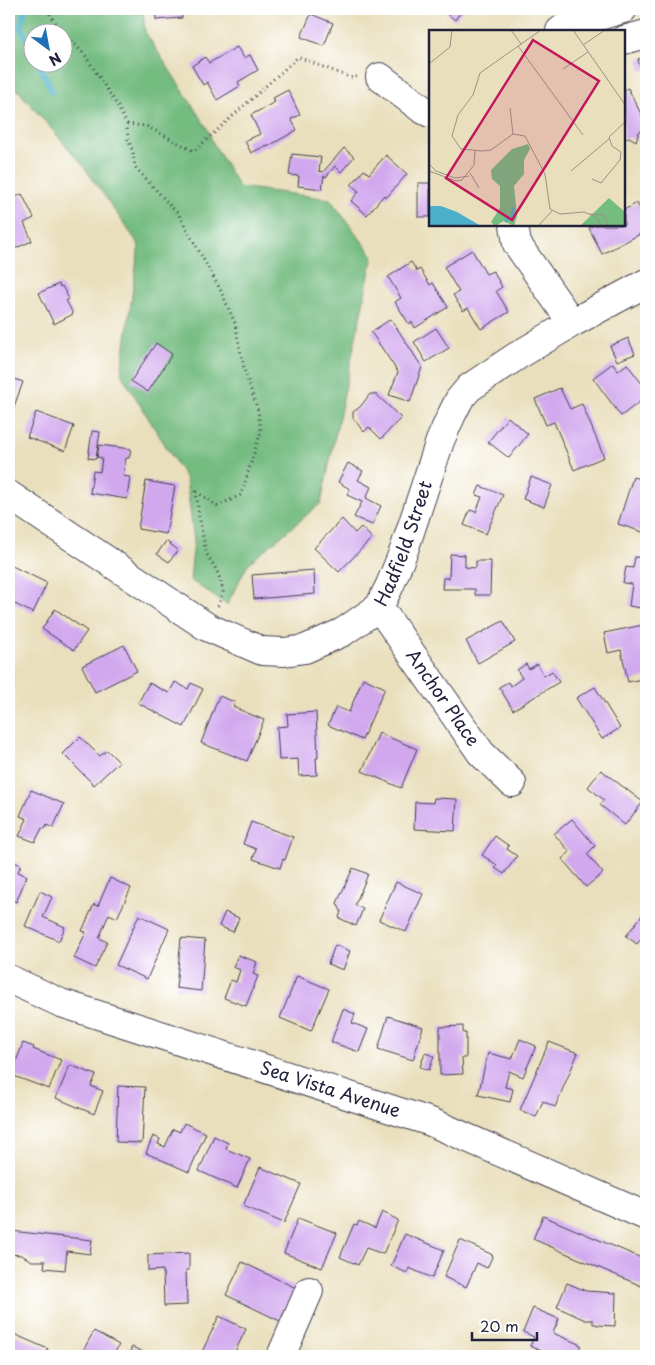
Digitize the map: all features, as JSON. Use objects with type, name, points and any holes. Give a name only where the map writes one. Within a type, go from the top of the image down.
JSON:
[{"type":"street","points":[[561,30],[568,25],[623,9]]},
{"type":"street","points":[[625,40],[646,34]]},
{"type":"street","points":[[380,77],[429,112]]},
{"type":"street","points":[[514,226],[517,244],[572,323]]},
{"type":"street","name":"Hadfield Street","points":[[9,495],[207,627],[262,651],[284,652],[305,649],[344,632],[379,607],[404,550],[440,441],[459,400],[469,388],[572,323],[646,283]]},
{"type":"street","name":"Anchor Place","points":[[379,607],[481,753],[512,783]]},
{"type":"street","name":"Sea Vista Avenue","points":[[9,979],[61,1003],[431,1122],[646,1216]]},
{"type":"street","points":[[281,1356],[309,1291]]},
{"type":"path","points":[[49,9],[50,15],[62,31],[85,55],[117,105],[126,124],[128,139],[133,152],[134,167],[179,215],[220,288],[235,323],[244,369],[258,411],[261,431],[241,495],[217,506],[196,491],[206,552],[217,571],[223,592],[216,609]]},
{"type":"path","points":[[126,124],[146,126],[194,151],[298,57],[349,77],[380,77]]},
{"type":"green space","points":[[9,9],[143,9],[145,32],[207,128],[212,141],[239,187],[330,199],[373,256],[321,503],[248,564],[227,605],[190,580],[194,540],[186,479],[121,374],[139,245],[82,164],[9,80]]},
{"type":"building","points":[[155,9],[181,9],[182,18],[156,20]]},
{"type":"building","points":[[447,9],[463,9],[455,20],[445,12]]},
{"type":"building","points":[[311,14],[333,23],[324,46],[301,37]]},
{"type":"building","points":[[237,47],[244,58],[250,55],[258,70],[238,82],[240,86],[217,100],[207,82],[203,85],[192,66],[205,57],[209,63]]},
{"type":"building","points":[[646,57],[646,70],[641,71],[638,59]]},
{"type":"building","points":[[628,88],[646,124],[646,128],[639,132],[636,141],[629,137],[625,139],[625,90]]},
{"type":"building","points":[[288,90],[300,115],[291,119],[297,130],[267,147],[267,145],[251,153],[245,141],[260,134],[251,115],[275,102],[273,98]]},
{"type":"building","points":[[344,148],[354,157],[341,172],[335,166],[326,177],[324,176],[322,189],[298,186],[299,176],[289,175],[292,154],[321,157],[319,171],[323,172]]},
{"type":"building","points":[[386,155],[407,174],[386,198],[384,195],[367,215],[351,201],[359,191],[351,185],[364,170],[369,174]]},
{"type":"building","points":[[418,183],[429,183],[429,217],[418,217]]},
{"type":"building","points":[[22,194],[34,218],[24,223],[32,241],[9,251],[9,200]]},
{"type":"building","points":[[637,203],[646,221],[646,231],[602,254],[589,228],[593,226],[625,226],[625,209]]},
{"type":"building","points":[[472,250],[486,274],[493,271],[502,287],[496,291],[509,312],[481,329],[468,308],[463,311],[453,295],[459,292],[444,267]]},
{"type":"building","points":[[411,262],[417,271],[420,269],[430,285],[433,283],[448,307],[415,328],[412,322],[409,324],[395,302],[401,298],[388,277]]},
{"type":"building","points":[[59,284],[69,299],[66,300],[73,314],[54,324],[39,293]]},
{"type":"building","points":[[391,319],[422,367],[410,402],[389,395],[398,372],[371,332]]},
{"type":"building","points":[[436,328],[449,348],[426,362],[414,342]]},
{"type":"building","points":[[628,338],[635,354],[617,361],[610,346]]},
{"type":"building","points":[[156,343],[172,354],[148,392],[131,381]]},
{"type":"building","points":[[613,363],[618,371],[627,364],[646,389],[646,397],[621,416],[593,378]]},
{"type":"building","points":[[9,377],[23,382],[9,420]]},
{"type":"building","points":[[560,388],[570,409],[582,404],[604,457],[574,470],[554,422],[546,425],[535,399]]},
{"type":"building","points":[[370,394],[376,394],[401,418],[381,439],[369,427],[364,432],[353,418],[353,412],[360,407]]},
{"type":"building","points":[[36,412],[74,426],[65,451],[27,437]]},
{"type":"building","points":[[508,417],[528,434],[509,458],[488,442]]},
{"type":"building","points":[[92,431],[100,432],[96,459],[88,458]]},
{"type":"building","points":[[99,445],[131,449],[129,458],[126,458],[123,476],[130,477],[127,499],[90,493],[93,471],[100,472],[102,458],[97,457]]},
{"type":"building","points":[[348,463],[363,471],[358,480],[371,487],[366,498],[381,506],[372,525],[354,517],[362,502],[347,495],[350,489],[338,482]]},
{"type":"building","points":[[531,477],[552,485],[544,507],[523,499]]},
{"type":"building","points":[[633,477],[646,481],[646,533],[618,524]]},
{"type":"building","points":[[146,481],[175,486],[166,534],[138,529]]},
{"type":"building","points":[[480,486],[503,495],[486,534],[464,525],[470,510],[476,512],[482,497],[476,495]]},
{"type":"building","points":[[342,519],[355,533],[361,527],[372,538],[339,572],[314,548]]},
{"type":"building","points":[[166,541],[178,550],[169,562],[157,554]]},
{"type":"building","points":[[450,554],[465,555],[465,567],[476,568],[476,561],[491,561],[490,595],[475,595],[475,589],[442,589],[443,578],[449,578]]},
{"type":"building","points":[[635,557],[646,558],[646,609],[629,606],[632,584],[623,583],[626,567],[633,568]]},
{"type":"building","points":[[10,565],[47,583],[33,613],[9,601]]},
{"type":"building","points":[[314,570],[315,594],[254,599],[252,575]]},
{"type":"building","points":[[55,609],[87,631],[74,650],[42,629]]},
{"type":"building","points":[[503,621],[515,642],[478,663],[466,641]]},
{"type":"building","points":[[643,625],[646,642],[646,678],[628,682],[621,650],[608,653],[604,633]]},
{"type":"building","points":[[124,645],[137,671],[95,692],[82,666]]},
{"type":"building","points":[[526,664],[529,669],[537,664],[544,676],[552,671],[559,682],[513,710],[499,687],[508,682],[511,686],[522,678],[517,670]]},
{"type":"building","points":[[363,678],[385,688],[362,740],[328,725],[336,707],[349,712]]},
{"type":"building","points":[[175,682],[188,689],[191,683],[203,689],[184,727],[138,703],[149,683],[169,693]]},
{"type":"building","points":[[595,687],[620,728],[602,739],[576,698]]},
{"type":"building","points":[[219,696],[235,702],[233,707],[264,720],[247,761],[201,743]]},
{"type":"building","points":[[316,712],[317,775],[299,776],[298,759],[279,760],[277,727],[288,726],[287,714]]},
{"type":"building","points":[[379,733],[417,749],[401,788],[362,771]]},
{"type":"building","points":[[80,737],[100,756],[107,750],[119,762],[94,785],[63,754]]},
{"type":"building","points":[[601,770],[643,802],[625,825],[600,805],[604,800],[588,787]]},
{"type":"building","points":[[31,790],[64,804],[53,828],[47,825],[45,829],[42,828],[35,842],[19,836],[27,819],[20,816]]},
{"type":"building","points":[[434,798],[457,799],[455,831],[414,829],[415,802],[433,803]]},
{"type":"building","points":[[572,819],[595,846],[587,854],[603,873],[586,887],[562,859],[570,852],[554,834]]},
{"type":"building","points":[[251,822],[293,837],[285,860],[283,859],[280,868],[253,859],[256,849],[243,844]]},
{"type":"building","points":[[495,836],[509,846],[507,849],[517,856],[504,874],[495,868],[497,865],[482,855]]},
{"type":"building","points":[[9,860],[21,865],[18,872],[27,876],[16,902],[9,898]]},
{"type":"building","points":[[353,868],[368,874],[355,905],[363,909],[356,926],[339,918],[341,911],[337,903]]},
{"type":"building","points":[[110,878],[131,888],[117,918],[109,914],[99,938],[107,942],[95,968],[74,958],[86,932],[82,931],[94,904],[98,906]]},
{"type":"building","points":[[396,882],[423,894],[406,932],[379,920]]},
{"type":"building","points":[[40,891],[52,897],[43,917],[65,927],[59,941],[25,926]]},
{"type":"building","points":[[646,910],[646,938],[643,936],[637,944],[626,936]]},
{"type":"building","points":[[225,912],[239,918],[233,932],[219,926]]},
{"type":"building","points":[[139,915],[169,929],[147,979],[116,965]]},
{"type":"building","points":[[181,938],[205,940],[201,991],[176,988]]},
{"type":"building","points":[[335,945],[350,951],[343,970],[328,964]]},
{"type":"building","points":[[238,955],[257,962],[253,974],[258,976],[246,1006],[224,998],[231,980],[236,982],[240,970],[233,967]]},
{"type":"building","points":[[297,976],[329,989],[311,1031],[280,1018]]},
{"type":"building","points":[[343,1009],[355,1014],[352,1023],[368,1029],[359,1052],[331,1042]]},
{"type":"building","points":[[388,1016],[423,1027],[413,1060],[378,1049]]},
{"type":"building","points":[[463,1026],[463,1033],[466,1033],[466,1058],[462,1058],[463,1074],[440,1075],[440,1027]]},
{"type":"building","points":[[520,1039],[536,1046],[523,1077],[509,1071],[505,1087],[513,1089],[510,1102],[478,1095],[488,1053],[512,1059]]},
{"type":"building","points":[[549,1042],[578,1053],[555,1107],[543,1101],[536,1117],[520,1110]]},
{"type":"building","points":[[23,1043],[61,1060],[49,1089],[11,1075]]},
{"type":"building","points":[[425,1053],[434,1056],[429,1070],[420,1067]]},
{"type":"building","points":[[70,1065],[96,1075],[91,1086],[103,1091],[94,1114],[56,1098]]},
{"type":"building","points":[[118,1086],[145,1087],[142,1143],[116,1142]]},
{"type":"building","points":[[184,1123],[206,1133],[189,1172],[146,1153],[153,1136],[160,1139],[158,1144],[165,1147],[173,1129],[180,1132]]},
{"type":"building","points":[[214,1136],[228,1143],[226,1149],[250,1159],[237,1188],[199,1171]]},
{"type":"building","points":[[260,1167],[301,1184],[284,1223],[243,1206]]},
{"type":"building","points":[[382,1212],[398,1220],[383,1254],[366,1248],[358,1265],[340,1257],[354,1224],[357,1225],[359,1221],[375,1228]]},
{"type":"building","points":[[543,1216],[646,1260],[646,1288],[533,1239]]},
{"type":"building","points":[[298,1218],[337,1233],[322,1268],[284,1253]]},
{"type":"building","points":[[11,1231],[92,1240],[90,1254],[67,1251],[65,1270],[44,1268],[45,1261],[32,1261],[21,1255],[9,1254]]},
{"type":"building","points":[[405,1234],[444,1250],[432,1278],[409,1268],[407,1273],[391,1266]]},
{"type":"building","points":[[460,1240],[493,1255],[487,1268],[477,1263],[466,1287],[444,1277]]},
{"type":"building","points":[[189,1253],[189,1270],[186,1270],[187,1305],[164,1306],[163,1270],[148,1271],[148,1255]]},
{"type":"building","points":[[242,1262],[296,1288],[280,1321],[226,1295]]},
{"type":"building","points":[[567,1283],[586,1291],[616,1293],[615,1326],[593,1324],[593,1320],[585,1320],[557,1307]]},
{"type":"building","points":[[533,1308],[559,1319],[553,1333],[581,1345],[576,1356],[553,1356],[530,1346],[534,1337],[523,1332]]},
{"type":"building","points":[[219,1316],[246,1329],[233,1356],[200,1356]]},
{"type":"building","points":[[94,1331],[119,1345],[113,1356],[80,1356]]},
{"type":"building","points":[[9,1332],[48,1349],[45,1356],[9,1356]]},
{"type":"building","points":[[132,1347],[152,1356],[128,1356]]},
{"type":"waterway","points":[[22,22],[25,9]]},
{"type":"waterway","points":[[22,22],[22,29]]},
{"type":"waterway","points":[[43,72],[52,91]]}]
